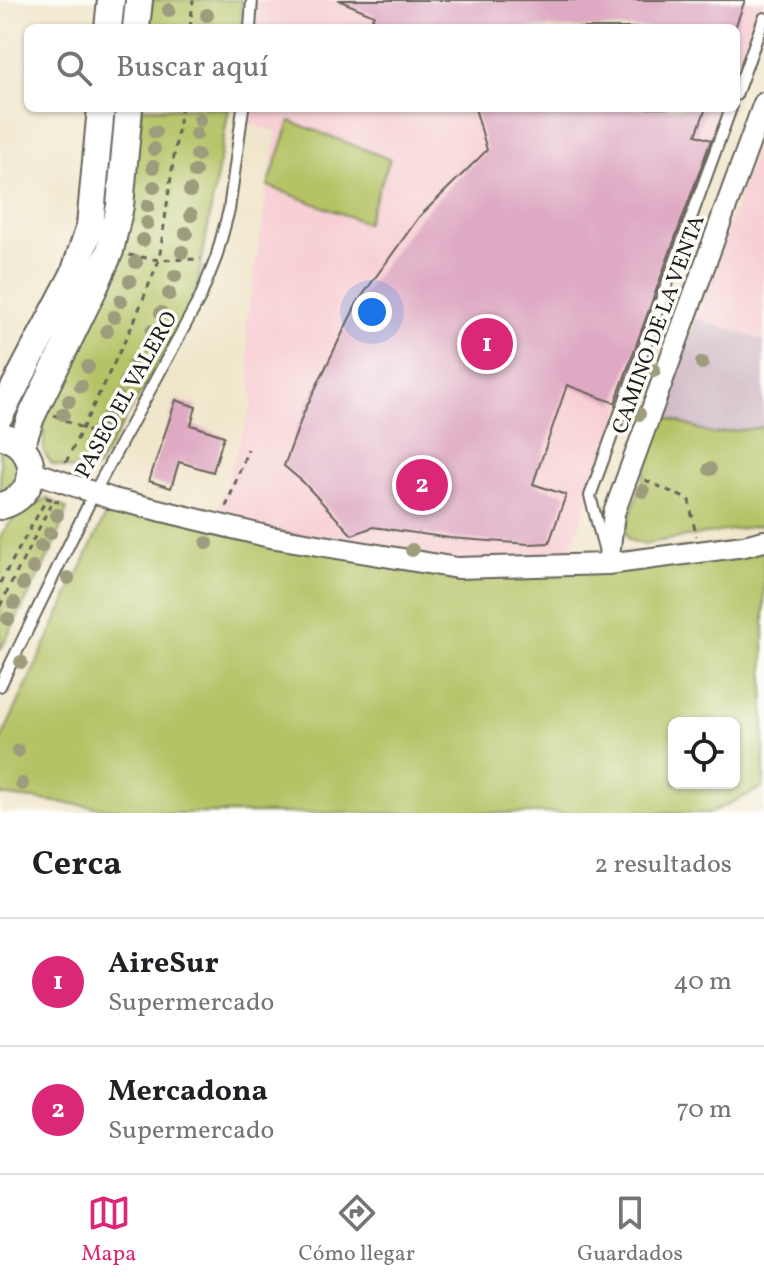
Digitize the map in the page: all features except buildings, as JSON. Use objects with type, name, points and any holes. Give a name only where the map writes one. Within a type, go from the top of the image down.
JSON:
[{"type":"street","points":[[108,24],[111,0]]},
{"type":"street","points":[[136,24],[139,0]]},
{"type":"street","name":"CAMINO DE LA VENTA","points":[[608,564],[616,506],[764,103]]},
{"type":"street","points":[[0,415],[74,274],[90,226],[101,112]]},
{"type":"street","points":[[0,506],[25,491],[31,471],[27,453],[10,441],[36,406],[110,251],[120,206],[129,112]]},
{"type":"street","points":[[31,471],[113,499],[219,525],[349,552],[457,568],[608,564],[764,541]]},
{"type":"lane","points":[[250,24],[252,0]]},
{"type":"lane","points":[[740,84],[764,18]]},
{"type":"lane","name":"PASEO EL VALERO","points":[[0,686],[95,491],[200,298],[216,258],[229,210],[242,112]]},
{"type":"lane","points":[[608,564],[590,496],[730,112]]},
{"type":"lane","points":[[590,496],[602,508],[616,506]]},
{"type":"path","points":[[190,24],[193,0]]},
{"type":"path","points":[[63,469],[133,324],[159,260],[180,112]]},
{"type":"path","points":[[110,251],[159,260],[216,258]]},
{"type":"path","points":[[36,406],[120,447]]},
{"type":"path","points":[[219,525],[248,449]]},
{"type":"path","points":[[628,473],[689,500],[700,551]]},
{"type":"path","points":[[0,583],[47,498],[53,500]]},
{"type":"shaded area","points":[[253,0],[764,0],[764,24],[740,87],[740,24],[250,24]]},
{"type":"shaded area","points":[[242,112],[731,112],[566,564],[457,568],[213,523],[253,402],[246,323],[277,131],[241,122]]},
{"type":"shaded area","points":[[764,124],[764,341],[696,318]]},
{"type":"shaded area","points":[[696,318],[764,341],[764,427],[712,434],[660,415]]},
{"type":"green space","points":[[152,0],[242,0],[241,24],[149,24]]},
{"type":"green space","points":[[141,112],[228,112],[195,300],[97,468],[87,473],[52,464],[44,453],[44,419],[86,343],[125,233]]},
{"type":"green space","points":[[290,121],[390,159],[366,223],[268,186]]},
{"type":"green space","points":[[660,415],[712,434],[764,427],[764,525],[642,544],[629,540],[625,530]]},
{"type":"green space","points":[[0,445],[14,453],[21,477],[0,497]]},
{"type":"green space","points":[[47,498],[67,509],[54,546],[0,651],[0,536],[14,518]]},
{"type":"green space","points":[[113,499],[457,568],[764,541],[764,787],[710,813],[146,813],[0,795],[0,742]]},
{"type":"place","name":"AireSur","points":[[487,344]]},
{"type":"place","name":"Mercadona","points":[[422,485]]}]
